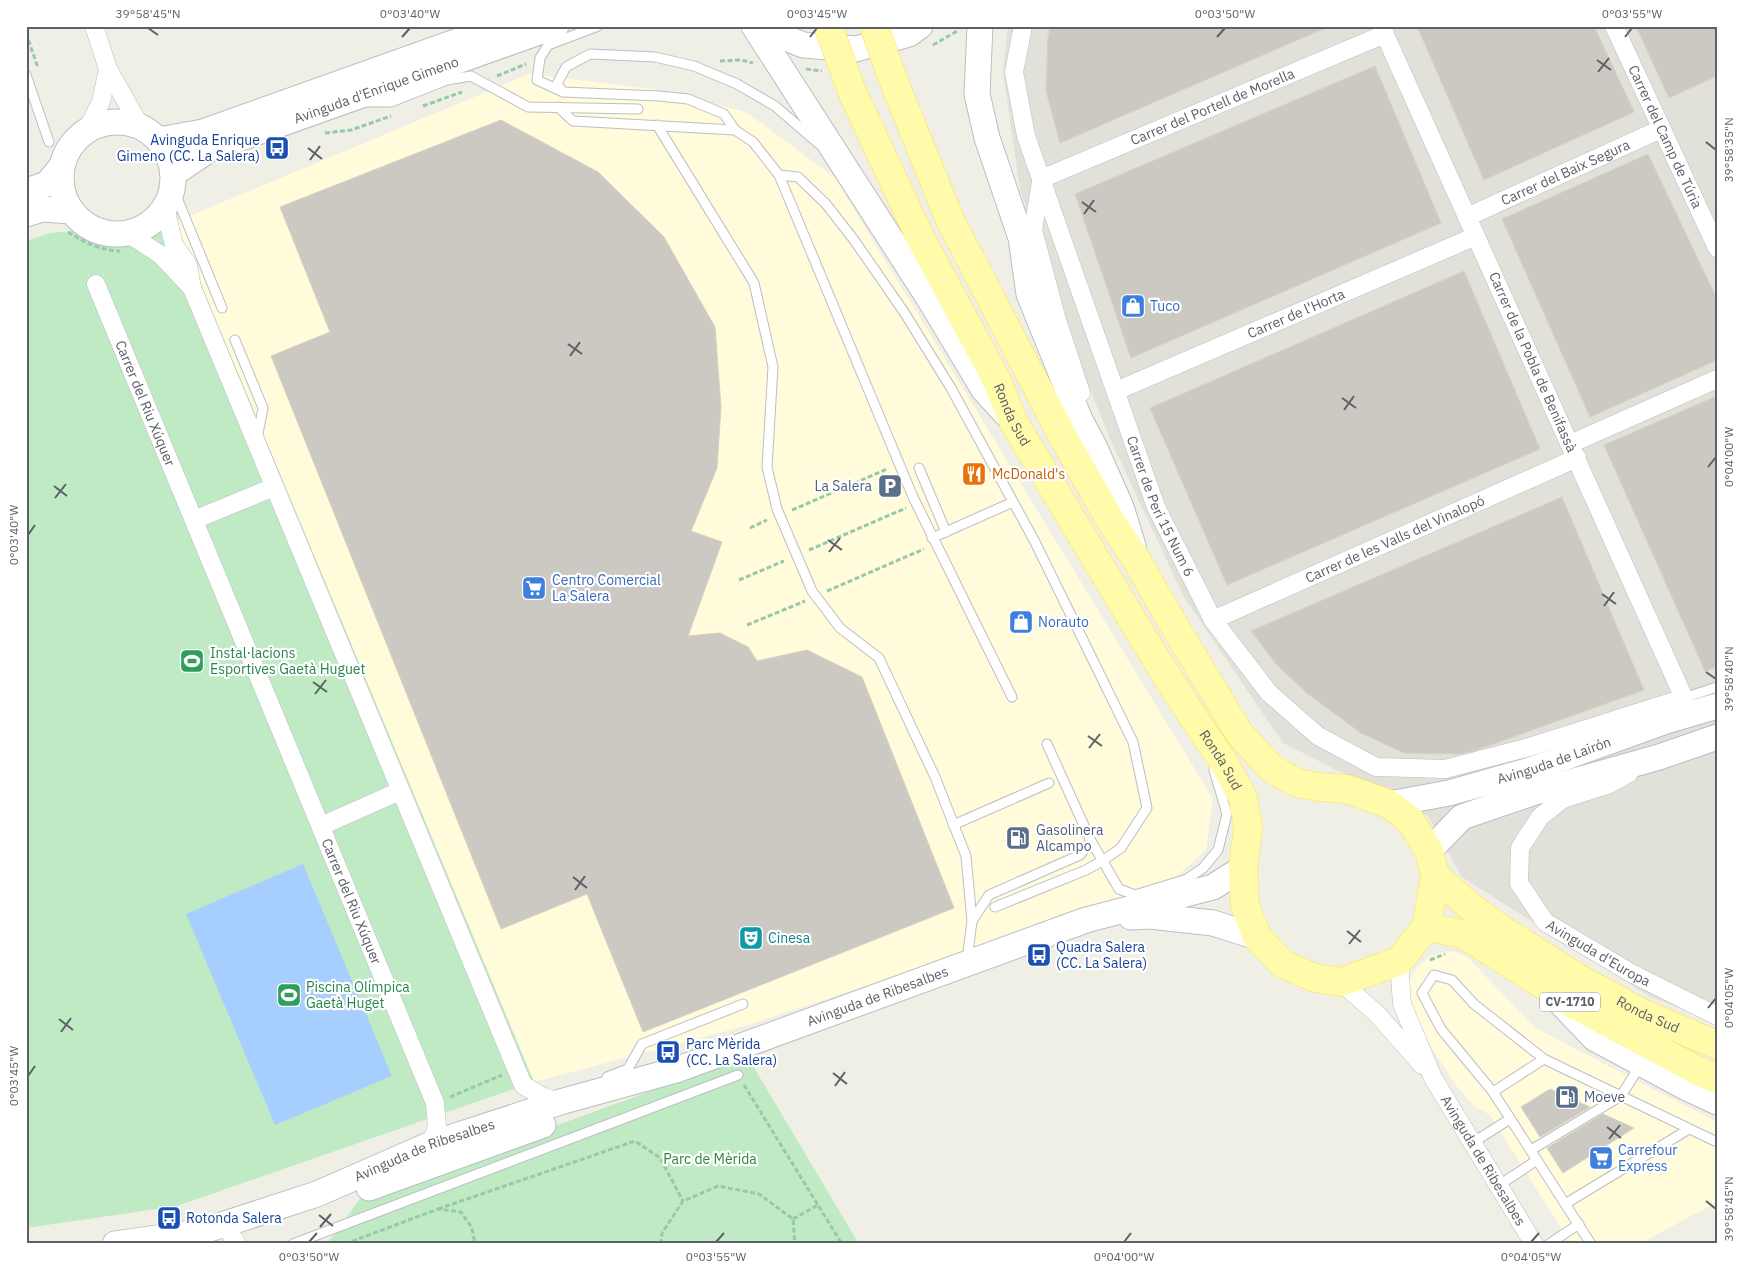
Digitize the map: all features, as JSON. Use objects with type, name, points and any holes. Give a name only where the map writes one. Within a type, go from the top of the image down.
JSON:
[{"type":"main road","name":"Ronda Sud","points":[[828,26],[853,94],[920,237],[996,379],[1014,423],[1186,708],[1223,761],[1243,798],[1248,826],[1243,868],[1244,905],[1257,937]]},
{"type":"main road","points":[[874,26],[892,77],[950,220],[1062,437],[1109,518],[1138,561]]},
{"type":"main road","name":"Ronda Sud","points":[[1138,561],[1176,629],[1239,732],[1271,768],[1297,783],[1347,789],[1389,804],[1411,821],[1432,864],[1473,909],[1501,930],[1578,978],[1640,1012],[1717,1045]]},
{"type":"main road","points":[[1257,937],[1283,964],[1314,978],[1341,982],[1399,961],[1426,928],[1432,864]]},
{"type":"main road","name":"Ronda Sud","points":[[1426,928],[1463,934],[1547,988],[1689,1066],[1717,1079]]},
{"type":"street","points":[[94,26],[108,69],[150,133],[169,156],[174,244],[188,265],[192,288],[519,1077],[535,1124]]},
{"type":"street","name":"Avinguda d'Enrique Gimeno","points":[[150,133],[203,132],[475,32],[500,26]]},
{"type":"street","name":"Avinguda d'Enrique Gimeno","points":[[170,190],[210,149],[556,26]]},
{"type":"street","points":[[756,26],[803,45],[856,49],[909,34],[920,26]]},
{"type":"street","points":[[756,26],[930,300],[984,390],[1014,423]]},
{"type":"street","points":[[980,26],[977,94],[987,138],[1021,238],[1029,294],[1080,420],[1094,446],[1121,507],[1138,561]]},
{"type":"street","points":[[1023,26],[1014,72],[1026,136],[1041,179],[1033,230],[1057,320],[1088,416],[1094,446]]},
{"type":"street","name":"Carrer del Camp de Túria","points":[[1614,26],[1717,248]]},
{"type":"street","name":"Carrer del Portell de Morella","points":[[1041,179],[1383,30]]},
{"type":"street","name":"Carrer de la Pobla de Benifassà","points":[[1383,30],[1684,698]]},
{"type":"street","points":[[68,220],[62,190],[40,180],[87,130],[101,102],[108,69]]},
{"type":"street","points":[[87,130],[113,121],[150,133]]},
{"type":"street","name":"Carrer del Baix Segura","points":[[1467,217],[1662,129]]},
{"type":"street","name":"Carrer de Peri 15 Num 6","points":[[1041,179],[1156,507],[1213,620],[1269,692],[1318,736],[1376,767]]},
{"type":"street","points":[[126,242],[149,224],[170,190]]},
{"type":"street","points":[[26,214],[42,209],[161,255],[192,288]]},
{"type":"street","name":"Carrer de l'Horta","points":[[1116,391],[1476,236]]},
{"type":"street","name":"Carrer del Riu Xúquer","points":[[96,284],[435,1103],[437,1126],[431,1155]]},
{"type":"street","name":"Carrer de les Valls del Vinalopó","points":[[1213,620],[1574,451],[1717,379]]},
{"type":"street","points":[[194,520],[274,487]]},
{"type":"street","name":"Avinguda de Lairón","points":[[1389,804],[1449,793],[1530,770],[1663,713],[1684,698]]},
{"type":"street","name":"Avinguda de Lairón","points":[[1376,767],[1445,769],[1663,713],[1717,706]]},
{"type":"street","name":"Avinguda de Lairón","points":[[1432,864],[1462,817],[1532,793],[1659,757],[1717,737]]},
{"type":"street","name":"Avinguda d'Europa","points":[[1659,757],[1606,785],[1563,799],[1540,817],[1520,848],[1519,883],[1545,922],[1631,973],[1717,1016]]},
{"type":"street","name":"Carrer del Riu Xúquer","points":[[321,826],[400,790]]},
{"type":"street","name":"Avinguda de Ribesalbes","points":[[115,1244],[204,1238],[231,1234],[317,1194],[365,1189],[431,1155],[626,1095],[670,1072],[1086,920],[1213,887],[1243,868]]},
{"type":"street","name":"Avinguda de Ribesalbes","points":[[1086,920],[1150,916],[1213,923],[1257,937]]},
{"type":"street","name":"Avinguda de Ribesalbes","points":[[1399,961],[1402,1004],[1433,1078],[1534,1244]]},
{"type":"street","name":"Avinguda de Ribesalbes","points":[[1341,982],[1378,1015],[1433,1078]]},
{"type":"street","points":[[1547,988],[1594,1038],[1717,1102]]},
{"type":"street","name":"Avinguda de Ribesalbes","points":[[535,1124],[591,1086],[670,1072]]},
{"type":"street","points":[[519,1077],[535,1124]]},
{"type":"lane","points":[[598,26],[548,45],[540,58],[537,80],[563,92],[659,96],[688,100],[724,114],[735,130],[753,142],[779,175],[916,504],[1012,697]]},
{"type":"lane","points":[[563,92],[557,84],[566,68],[590,54],[655,57],[694,66],[737,84],[775,106],[818,143],[862,195]]},
{"type":"lane","points":[[26,75],[49,142]]},
{"type":"lane","points":[[343,102],[391,102],[447,80],[471,76],[528,107],[638,109]]},
{"type":"lane","points":[[558,107],[573,120],[735,130]]},
{"type":"lane","points":[[657,125],[754,283],[772,367],[767,467],[779,515],[796,556],[812,591],[840,628],[878,658],[935,777],[966,856],[972,921],[966,964]]},
{"type":"lane","points":[[779,175],[798,177],[826,204],[859,247],[894,298],[951,388],[1035,542],[1133,742],[1147,808],[1121,848],[1086,870],[995,907]]},
{"type":"lane","points":[[170,190],[222,308]]},
{"type":"lane","points":[[235,340],[263,408],[256,444]]},
{"type":"lane","points":[[919,468],[946,532]]},
{"type":"lane","points":[[934,541],[946,532],[1013,502]]},
{"type":"lane","points":[[1684,698],[1717,686]]},
{"type":"lane","points":[[1047,744],[1090,841],[1119,890],[1135,895],[1187,879],[1203,868],[1218,850],[1228,814],[1217,779],[1186,708]]},
{"type":"lane","points":[[953,825],[1049,783]]},
{"type":"lane","points":[[972,921],[989,895],[1080,855],[1090,841]]},
{"type":"lane","points":[[1591,1244],[1493,1092],[1441,1029],[1422,993],[1434,975],[1452,980],[1474,1004],[1544,1058],[1717,1142]]},
{"type":"lane","points":[[591,1086],[628,1069],[642,1044],[743,1004]]},
{"type":"lane","points":[[1493,1092],[1544,1058]]},
{"type":"lane","points":[[1530,1150],[1621,1096],[1641,1064]]},
{"type":"lane","points":[[293,1244],[535,1124],[738,1074]]},
{"type":"lane","points":[[1472,1143],[1510,1118]]},
{"type":"lane","points":[[1565,1204],[1689,1129]]},
{"type":"lane","points":[[1498,1186],[1537,1160]]},
{"type":"lane","points":[[1549,1244],[1579,1224]]},
{"type":"path","points":[[421,106],[465,92],[505,72],[540,58]]},
{"type":"path","points":[[717,62],[742,60],[757,64]]},
{"type":"path","points":[[319,133],[351,130],[395,115]]},
{"type":"path","points":[[68,220],[88,244],[106,250],[126,242]]},
{"type":"path","points":[[750,528],[899,464]]},
{"type":"path","points":[[739,580],[916,504]]},
{"type":"path","points":[[748,625],[816,596],[934,541]]},
{"type":"path","points":[[738,1074],[842,1244]]},
{"type":"path","points":[[435,1103],[519,1077]]},
{"type":"path","points":[[345,1244],[438,1209],[635,1141],[660,1158],[683,1201]]},
{"type":"path","points":[[662,1244],[662,1232],[683,1201],[718,1186],[759,1194],[792,1219],[796,1244]]},
{"type":"path","points":[[792,1219],[818,1205]]},
{"type":"path","points":[[438,1209],[461,1212],[472,1228],[475,1244]]},
{"type":"shaded area","points":[[1008,26],[1717,26],[1717,1023],[1649,996],[1462,877],[1428,816],[1283,743],[1184,597],[1111,441],[1061,318],[1020,189],[1003,72]]},
{"type":"shaded area","points":[[529,74],[653,89],[746,112],[835,178],[1213,799],[1206,850],[1166,886],[745,1026],[534,1082],[175,222]]},
{"type":"shaded area","name":"Moeve","points":[[1454,951],[1467,957],[1537,1029],[1717,1122],[1717,1202],[1639,1244],[1571,1244],[1490,1115],[1474,1106],[1458,1088],[1423,1035],[1413,1010],[1408,992],[1409,980],[1417,968],[1428,957]]},
{"type":"green space","name":"Instal·lacions Esportives Gaetà Huguet","points":[[175,222],[534,1082],[177,1206],[26,1228],[26,241],[50,233]]},
{"type":"green space","name":"Parc de Mèrida","points":[[747,1056],[859,1244],[327,1244],[362,1196]]},
{"type":"water","name":"Piscina Olímpica Gaetà Huget","points":[[303,864],[392,1076],[275,1125],[186,914]]},
{"type":"building","points":[[1051,26],[1330,26],[1060,143],[1046,91],[1048,37]]},
{"type":"building","points":[[1417,26],[1594,26],[1634,112],[1484,180]]},
{"type":"building","points":[[1636,26],[1717,26],[1717,76],[1669,98]]},
{"type":"building","points":[[1375,66],[1441,223],[1131,358],[1075,194]]},
{"type":"building","name":"Centro Comercial La Salera","points":[[501,120],[598,172],[664,237],[715,327],[721,407],[717,468],[691,531],[722,542],[688,636],[720,633],[748,647],[757,661],[807,650],[862,677],[954,908],[643,1032],[587,894],[501,929],[271,356],[330,332],[280,207]]},
{"type":"building","points":[[1648,154],[1717,299],[1717,360],[1590,417],[1502,219]]},
{"type":"building","points":[[1464,271],[1540,449],[1227,585],[1150,408]]},
{"type":"building","points":[[1717,396],[1717,667],[1705,671],[1604,445]]},
{"type":"building","points":[[1562,497],[1644,690],[1474,751],[1459,754],[1404,753],[1361,733],[1308,694],[1277,665],[1251,631]]},
{"type":"building","points":[[1550,1089],[1590,1107],[1540,1137],[1521,1107]]},
{"type":"building","points":[[1603,1114],[1634,1128],[1563,1173],[1547,1148]]},
{"type":"place","name":"Avinguda Enrique Gimeno (CC. La Salera)","points":[[277,148]]},
{"type":"place","name":"Tuco","points":[[1133,306]]},
{"type":"place","name":"McDonald's","points":[[974,474]]},
{"type":"place","name":"La Salera","points":[[890,486]]},
{"type":"place","name":"Centro Comercial La Salera","points":[[534,588]]},
{"type":"place","name":"Norauto","points":[[1021,622]]},
{"type":"place","name":"Instal·lacions Esportives Gaetà Huguet","points":[[192,661]]},
{"type":"place","name":"Gasolinera Alcampo","points":[[1018,838]]},
{"type":"place","name":"Cinesa","points":[[751,938]]},
{"type":"place","name":"Quadra Salera (CC. La Salera)","points":[[1039,955]]},
{"type":"place","name":"Piscina Olímpica Gaetà Huget","points":[[289,995]]},
{"type":"place","name":"Parc Mèrida (CC. La Salera)","points":[[668,1052]]},
{"type":"place","name":"Moeve","points":[[1567,1097]]},
{"type":"place","name":"Carrefour Express","points":[[1601,1158]]},
{"type":"place","name":"Rotonda Salera","points":[[169,1218]]}]
